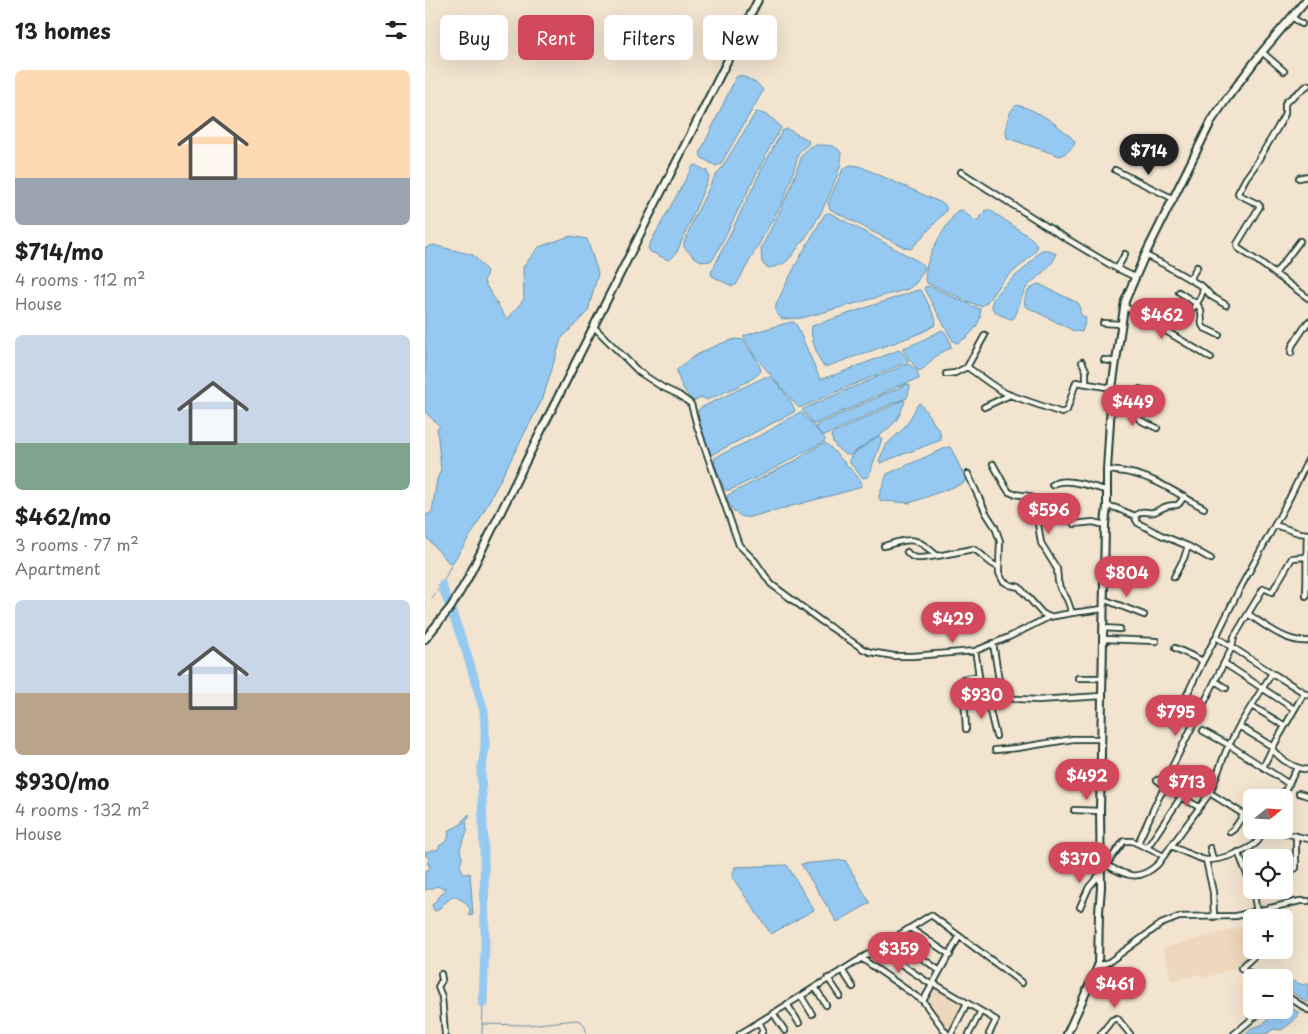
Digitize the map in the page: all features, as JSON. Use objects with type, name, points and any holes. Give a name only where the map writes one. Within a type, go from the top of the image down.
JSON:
[{"type":"street","points":[[425,639],[450,609],[467,580],[758,0]]},
{"type":"street","points":[[1067,1034],[1098,966],[1099,912],[1103,868],[1100,812],[1106,490],[1112,388],[1124,306],[1145,255],[1213,120],[1228,97],[1302,1]]},
{"type":"street","points":[[1292,16],[1302,24]]},
{"type":"street","points":[[1262,52],[1284,71]]},
{"type":"street","points":[[1307,295],[1237,248],[1237,244],[1260,206],[1238,193],[1278,128],[1285,114],[1285,104],[1308,85]]},
{"type":"street","points":[[1115,170],[1174,200]]},
{"type":"street","points":[[961,172],[1057,233],[1117,269],[1135,277]]},
{"type":"street","points":[[1299,178],[1308,176]]},
{"type":"street","points":[[1275,274],[1300,241]]},
{"type":"street","points":[[1117,269],[1125,254]]},
{"type":"street","points":[[1145,255],[1203,287],[1211,296],[1226,305]]},
{"type":"street","points":[[1190,279],[1197,267]]},
{"type":"street","points":[[1187,314],[1197,304],[1203,287]]},
{"type":"street","points":[[1179,292],[1197,304],[1201,310],[1203,326],[1219,335]]},
{"type":"street","points":[[1124,306],[1211,358]]},
{"type":"street","points":[[1291,353],[1292,346],[1308,322]]},
{"type":"street","points":[[1103,323],[1121,324]]},
{"type":"street","points":[[594,327],[639,372],[662,388],[679,395],[691,404],[739,545],[755,561],[771,584],[863,649],[878,654],[894,656],[975,651],[1049,617],[1103,609]]},
{"type":"street","points":[[945,374],[955,373],[967,367],[985,336]]},
{"type":"street","points":[[1104,360],[1116,362]]},
{"type":"street","points":[[1081,362],[1086,370],[1086,383]]},
{"type":"street","points":[[967,367],[1010,395],[1062,413],[1067,410],[1075,383],[1077,382],[1112,388]]},
{"type":"street","points":[[1157,396],[1140,389],[1137,391],[1133,407],[1137,418],[1157,428]]},
{"type":"street","points":[[984,407],[1010,395]]},
{"type":"street","points":[[1111,403],[1133,407]]},
{"type":"street","points":[[1173,724],[1238,592],[1308,460]]},
{"type":"street","points":[[993,464],[1009,492],[1029,496],[1034,501],[1041,543],[1057,568],[1060,588],[1067,599],[1072,613]]},
{"type":"street","points":[[1107,470],[1143,476],[1204,508]]},
{"type":"street","points":[[968,474],[986,513],[995,527],[1000,541],[999,573],[1003,581],[1019,587],[1049,617]]},
{"type":"street","points":[[1052,485],[1062,481],[1106,490]]},
{"type":"street","points":[[1135,516],[1141,512],[1155,512],[1166,506],[1176,506],[1184,496]]},
{"type":"street","points":[[1107,506],[1135,516],[1138,523],[1211,559]]},
{"type":"street","points":[[1066,511],[1074,524],[1093,522],[1105,525]]},
{"type":"street","points":[[1275,525],[1308,534],[1305,557],[1307,576],[1306,596]]},
{"type":"street","points":[[884,546],[905,540],[914,540],[923,544],[937,556]]},
{"type":"street","points":[[1174,577],[1188,546]]},
{"type":"street","points":[[907,552],[916,558],[973,549],[982,555],[992,566],[999,568]]},
{"type":"street","points":[[1172,767],[1232,647],[1234,637],[1263,589],[1272,592],[1292,558],[1305,557]]},
{"type":"street","points":[[1104,571],[1136,580]]},
{"type":"street","points":[[1103,599],[1144,615]]},
{"type":"street","points":[[1248,614],[1292,640],[1308,641]]},
{"type":"street","points":[[1103,628],[1120,629]]},
{"type":"street","points":[[1216,637],[1306,694],[1294,709],[1263,767]]},
{"type":"street","points":[[1103,639],[1156,642]]},
{"type":"street","points":[[993,643],[999,680],[998,698]]},
{"type":"street","points":[[1175,648],[1203,661]]},
{"type":"street","points":[[975,651],[983,689]]},
{"type":"street","points":[[1224,663],[1294,709]]},
{"type":"street","points":[[1103,868],[1133,876],[1152,870],[1210,793],[1229,745],[1272,674]]},
{"type":"street","points":[[966,729],[963,679],[979,676]]},
{"type":"street","points":[[1078,678],[1102,678]]},
{"type":"street","points":[[1215,681],[1226,688]]},
{"type":"street","points":[[996,736],[988,698],[1038,700],[1102,696]]},
{"type":"street","points":[[1252,706],[1285,726]]},
{"type":"street","points":[[1239,726],[1272,748],[1281,759],[1297,768],[1308,770]]},
{"type":"street","points":[[1203,731],[1229,745],[1289,784]]},
{"type":"street","points":[[995,750],[1073,739],[1102,739]]},
{"type":"street","points":[[1286,789],[1297,768]]},
{"type":"street","points":[[1157,780],[1199,807]]},
{"type":"street","points":[[1137,843],[1166,786]]},
{"type":"street","points":[[1210,793],[1243,813]]},
{"type":"street","points":[[1299,793],[1308,796]]},
{"type":"street","points":[[1147,848],[1181,797]]},
{"type":"street","points":[[1074,810],[1100,812]]},
{"type":"street","points":[[1230,832],[1243,816]]},
{"type":"street","points":[[1293,835],[1308,838]]},
{"type":"street","points":[[1293,870],[1296,868],[1297,836]]},
{"type":"street","points":[[1171,846],[1205,860],[1228,856],[1250,847],[1258,839]]},
{"type":"street","points":[[1080,907],[1089,887],[1124,841],[1128,840],[1137,843],[1164,856]]},
{"type":"street","points":[[1210,848],[1213,859]]},
{"type":"street","points":[[1238,852],[1243,864]]},
{"type":"street","points":[[1205,860],[1213,892],[1213,917]]},
{"type":"street","points":[[1269,909],[1300,901],[1308,901]]},
{"type":"street","points":[[740,1034],[931,914],[1022,983]]},
{"type":"street","points":[[1098,966],[1109,962],[1161,924],[1179,917],[1243,915]]},
{"type":"street","points":[[910,928],[950,955]]},
{"type":"street","points":[[923,1002],[959,937]]},
{"type":"street","points":[[893,938],[940,971]]},
{"type":"street","points":[[877,948],[933,984],[996,1020],[989,1034]]},
{"type":"street","points":[[861,958],[923,1002],[949,1034],[967,1003]]},
{"type":"street","points":[[1243,969],[1241,968],[1251,959]]},
{"type":"street","points":[[842,970],[853,987]]},
{"type":"street","points":[[441,974],[442,980],[438,987],[442,997],[445,1034]]},
{"type":"street","points":[[829,978],[840,996]]},
{"type":"street","points":[[815,987],[826,1005]]},
{"type":"street","points":[[801,996],[812,1014]]},
{"type":"street","points":[[1293,1000],[1308,1010]]},
{"type":"street","points":[[787,1004],[799,1023]]},
{"type":"street","points":[[969,1034],[981,1011]]},
{"type":"street","points":[[773,1013],[785,1032]]},
{"type":"street","points":[[1101,1034],[1112,1020],[1117,1018],[1130,1034]]},
{"type":"street","points":[[1234,1034],[1252,1019]]},
{"type":"street","points":[[759,1022],[763,1030],[761,1034]]},
{"type":"shaded area","points":[[1242,927],[1243,959],[1250,959],[1243,965],[1205,978],[1200,974],[1172,981],[1163,948]]},
{"type":"shaded area","points":[[935,986],[965,1003],[950,1034],[927,1000]]},
{"type":"water","points":[[741,75],[757,83],[763,91],[721,164],[716,166],[702,158],[700,153],[736,77]]},
{"type":"water","points":[[1017,105],[1041,115],[1055,124],[1074,140],[1073,146],[1060,156],[1007,138],[1007,120],[1011,111]]},
{"type":"water","points":[[756,112],[770,117],[781,128],[714,258],[706,262],[702,261],[694,257],[684,247],[684,243],[714,178]]},
{"type":"water","points":[[787,129],[808,140],[809,143],[799,152],[782,203],[736,285],[732,286],[712,276],[711,273],[782,131]]},
{"type":"water","points":[[817,145],[837,148],[841,153],[841,164],[826,203],[792,256],[783,264],[769,268],[762,262],[761,248],[790,190],[802,155],[809,147]]},
{"type":"water","points":[[695,165],[707,171],[709,177],[677,252],[668,260],[651,252],[648,247]]},
{"type":"water","points":[[850,165],[859,166],[944,204],[946,211],[911,249],[906,248],[830,209],[828,203],[843,169]]},
{"type":"water","points":[[960,210],[977,221],[986,210],[990,210],[1031,238],[1037,246],[1033,254],[1001,283],[989,300],[982,306],[927,283],[925,280],[931,252],[957,211]]},
{"type":"water","points":[[827,213],[923,264],[925,268],[916,283],[908,289],[802,318],[782,319],[777,313],[776,305],[799,259]]},
{"type":"water","points":[[570,236],[587,239],[598,273],[588,311],[561,339],[543,398],[474,530],[451,565],[425,536],[425,516],[432,512],[437,479],[441,470],[437,429],[440,426],[425,412],[425,248],[433,245],[473,255],[487,271],[484,282],[507,320],[524,299],[523,267],[539,247]]},
{"type":"water","points":[[1041,250],[1049,250],[1056,254],[1055,258],[1025,290],[1014,318],[1011,319],[997,313],[992,307],[992,302],[999,291],[1026,267]]},
{"type":"water","points":[[1039,284],[1078,303],[1080,314],[1086,318],[1082,332],[1074,331],[1025,306],[1027,292]]},
{"type":"water","points":[[929,286],[980,309],[977,325],[962,341],[957,343],[953,341],[924,289]]},
{"type":"water","points":[[918,290],[923,293],[935,318],[935,325],[902,340],[828,366],[823,366],[813,341],[812,326]]},
{"type":"water","points":[[794,322],[797,326],[820,379],[899,350],[909,361],[799,408],[754,355],[744,338],[744,336]]},
{"type":"water","points":[[942,330],[946,333],[951,348],[939,354],[918,371],[903,348]]},
{"type":"water","points":[[736,339],[743,340],[761,371],[752,379],[727,391],[706,400],[702,397],[693,401],[682,387],[677,370],[689,360],[705,351]]},
{"type":"water","points":[[907,364],[915,370],[919,379],[898,386],[815,424],[803,411],[805,408]]},
{"type":"water","points":[[765,377],[771,377],[781,388],[793,406],[794,412],[711,455],[699,422],[698,411],[700,408]]},
{"type":"water","points":[[907,384],[910,387],[907,398],[888,405],[826,435],[822,435],[816,428],[817,425]]},
{"type":"water","points":[[903,400],[905,401],[895,422],[887,430],[850,455],[840,451],[835,445],[831,435],[834,433]]},
{"type":"water","points":[[920,403],[940,432],[941,440],[880,463],[879,460],[887,444],[902,430]]},
{"type":"water","points":[[800,412],[825,441],[766,473],[730,490],[725,490],[714,463],[715,458],[765,433]]},
{"type":"water","points":[[878,436],[882,439],[869,475],[863,478],[849,460],[852,455]]},
{"type":"water","points":[[825,443],[860,479],[861,486],[750,517],[738,514],[732,508],[727,496]]},
{"type":"water","points":[[948,447],[952,450],[965,478],[964,483],[910,503],[881,501],[879,496],[887,474]]},
{"type":"water","points":[[469,814],[466,820],[468,830],[460,850],[462,858],[460,866],[464,874],[470,873],[473,915],[469,915],[470,909],[465,902],[456,897],[452,897],[436,911],[432,905],[446,887],[436,886],[425,890],[425,870],[427,871],[431,866],[428,865],[430,858],[425,855],[425,852],[439,849],[439,846],[447,841],[448,831],[463,823],[463,820]]},
{"type":"water","points":[[845,860],[870,903],[837,922],[801,864]]},
{"type":"water","points":[[787,865],[814,910],[771,934],[732,877],[735,867]]},
{"type":"water","points":[[1293,981],[1301,984],[1308,983],[1308,1003],[1293,993]]},
{"type":"water","points":[[1293,1009],[1298,1012],[1298,1016],[1281,1030],[1274,1029],[1266,1034],[1245,1034],[1251,1028],[1262,1025],[1268,1019],[1293,1019]]},
{"type":"waterway","points":[[432,599],[442,585],[451,565]]},
{"type":"waterway","points":[[442,585],[466,651],[484,711],[485,748],[481,771],[485,944],[483,1003]]},
{"type":"waterway","points":[[482,1034],[483,1003]]},
{"type":"waterway","points":[[482,1024],[528,1025],[576,1020],[584,1025],[586,1034]]}]
